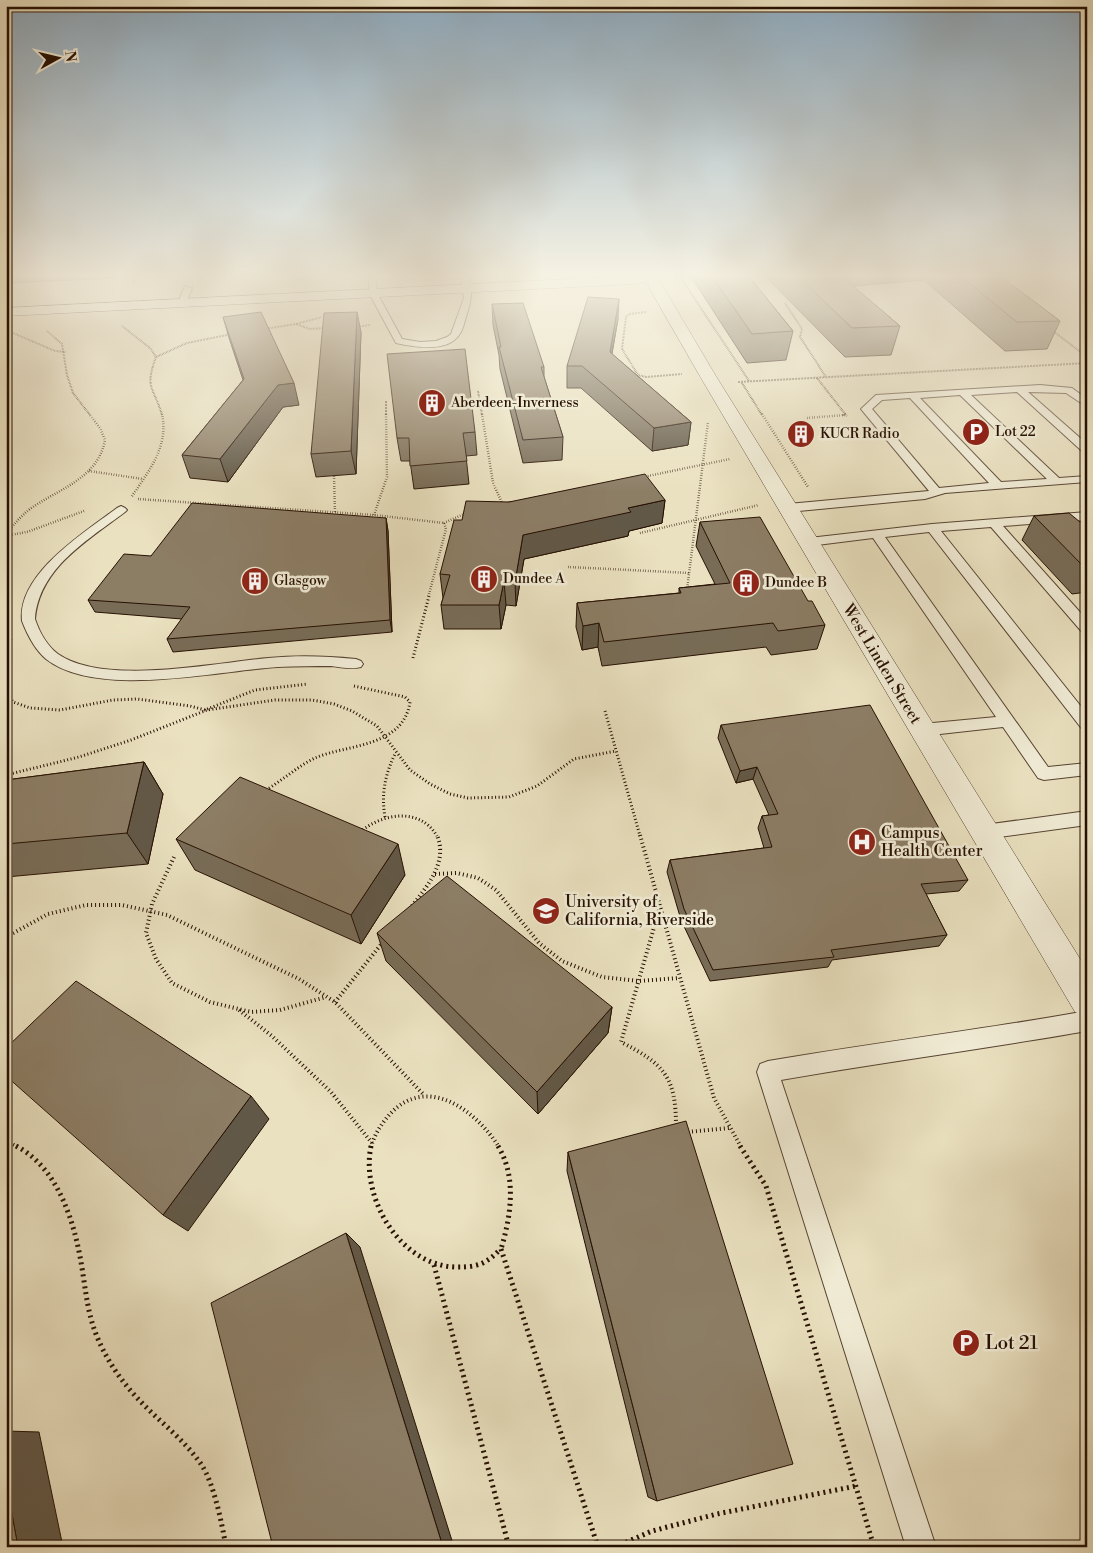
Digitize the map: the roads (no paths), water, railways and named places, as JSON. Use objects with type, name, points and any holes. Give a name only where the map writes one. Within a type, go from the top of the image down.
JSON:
[{"type":"street","name":"West Linden Street","points":[[691,347],[1087,1001]]},
{"type":"lane","points":[[937,493],[866,409],[879,397],[1040,388],[1070,390],[1087,404]]},
{"type":"lane","points":[[1019,389],[1087,450]]},
{"type":"lane","points":[[962,392],[1056,482]]},
{"type":"lane","points":[[912,395],[998,486]]},
{"type":"lane","points":[[788,508],[925,496],[944,490],[1087,479]]},
{"type":"lane","points":[[120,510],[52,566],[31,598],[28,618],[42,647],[54,658],[73,667],[114,675],[148,675],[304,661],[334,660],[356,664]]},
{"type":"lane","points":[[809,542],[878,536],[888,532],[1087,516]]},
{"type":"lane","points":[[994,523],[1087,629]]},
{"type":"lane","points":[[932,528],[1087,725]]},
{"type":"lane","points":[[878,536],[1044,774],[1087,769]]},
{"type":"lane","points":[[922,730],[1006,721]]},
{"type":"lane","points":[[984,832],[1087,818]]},
{"type":"lane","points":[[921,1547],[768,1072],[871,1054],[979,1040],[1087,1021]]},
{"type":"place","name":"Aberdeen-Inverness","points":[[432,403]]},
{"type":"place","name":"Lot 22","points":[[976,432]]},
{"type":"place","name":"KUCR Radio","points":[[801,434]]},
{"type":"place","name":"Dundee A","points":[[484,579]]},
{"type":"place","name":"Glasgow","points":[[255,581]]},
{"type":"place","name":"Dundee B","points":[[746,583]]},
{"type":"place","name":"Campus Health Center","points":[[862,842]]},
{"type":"place","name":"University of California, Riverside","points":[[546,911]]},
{"type":"place","name":"Lot 21","points":[[966,1343]]}]
